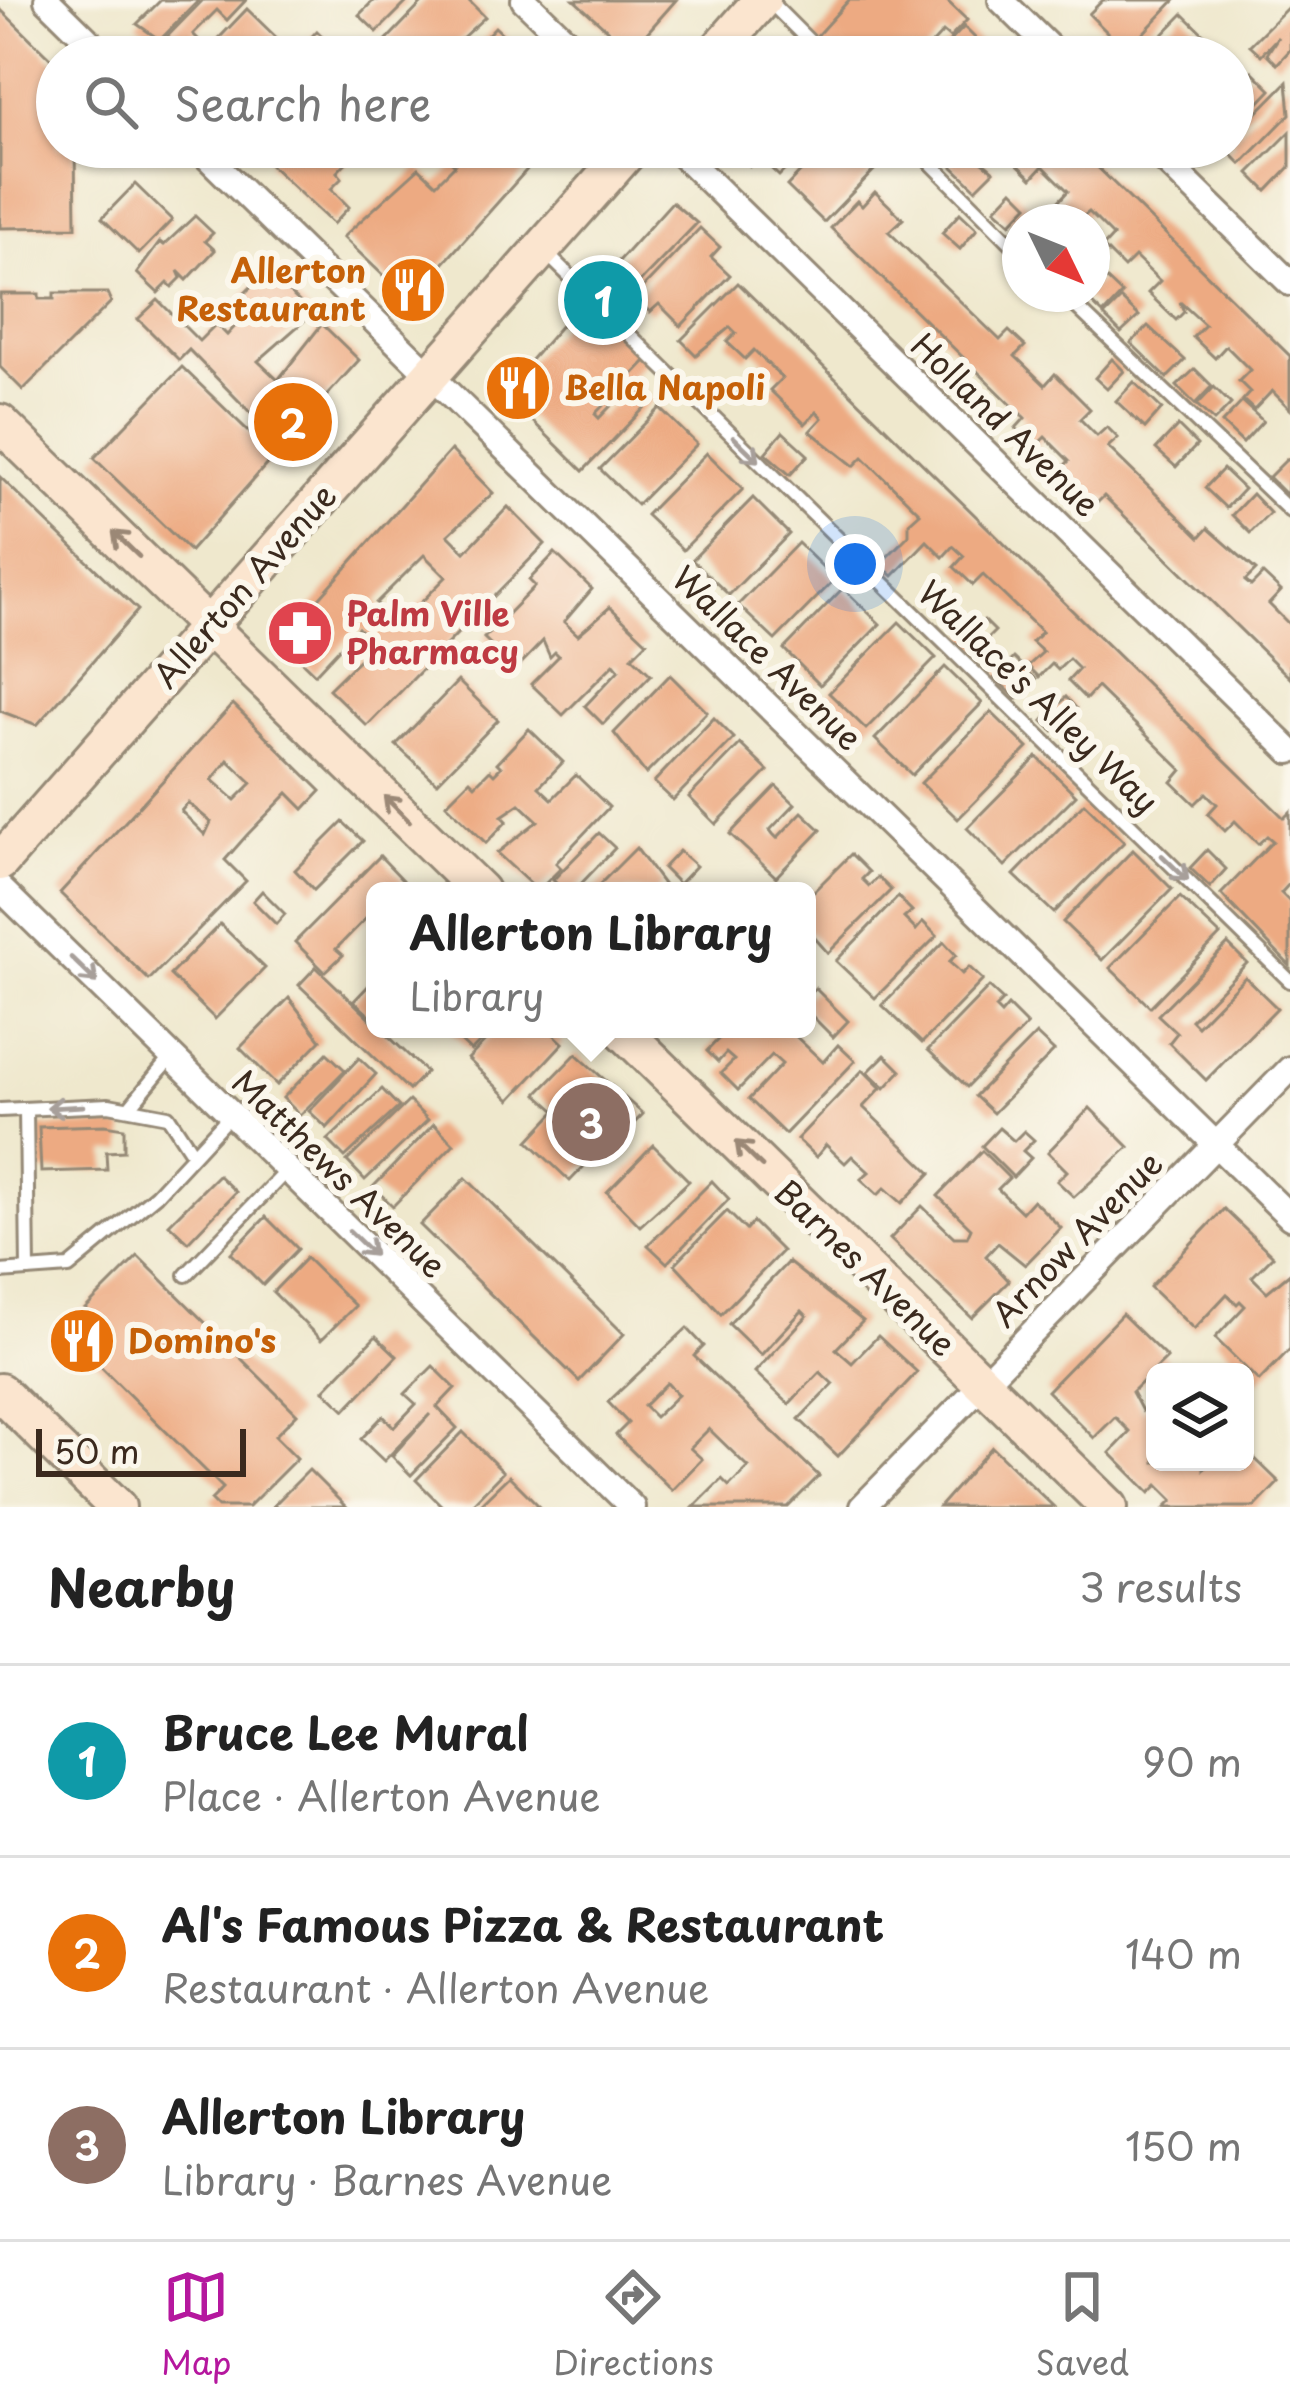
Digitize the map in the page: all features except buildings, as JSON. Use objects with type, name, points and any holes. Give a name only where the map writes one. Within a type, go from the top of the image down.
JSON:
[{"type":"street","points":[[47,0],[84,36]]},
{"type":"street","points":[[524,0],[561,36]]},
{"type":"street","points":[[732,36],[765,0]]},
{"type":"street","points":[[1001,0],[1038,36]]},
{"type":"street","name":"Wallace Avenue","points":[[219,168],[1290,1217]]},
{"type":"street","name":"Allerton Avenue","points":[[0,862],[614,168]]},
{"type":"street","name":"Holland Avenue","points":[[695,168],[1290,751]]},
{"type":"street","points":[[1172,168],[1290,283]]},
{"type":"street","points":[[0,423],[471,882]]},
{"type":"street","name":"Matthews Avenue","points":[[0,889],[632,1507]]},
{"type":"street","name":"Barnes Avenue","points":[[630,1038],[1109,1507]]},
{"type":"street","name":"Arnow Avenue","points":[[862,1507],[1290,1069]]},
{"type":"street","points":[[0,1392],[109,1504]]},
{"type":"lane","points":[[765,0],[803,36]]},
{"type":"lane","points":[[936,168],[1002,234]]},
{"type":"lane","name":"Wallace's Alley Way","points":[[542,250],[1290,981]]},
{"type":"lane","points":[[1082,312],[1290,511]]},
{"type":"lane","points":[[129,1108],[171,1057]]},
{"type":"lane","points":[[0,1110],[129,1108],[168,1115],[193,1154]]},
{"type":"lane","points":[[26,1109],[28,1270]]},
{"type":"lane","points":[[0,1272],[69,1267],[156,1195],[231,1114]]},
{"type":"lane","points":[[186,1275],[287,1170]]},
{"type":"place","name":"Allerton Restaurant","points":[[413,290]]},
{"type":"place","name":"Bruce Lee Mural","points":[[603,300]]},
{"type":"place","name":"Bella Napoli","points":[[518,388]]},
{"type":"place","name":"Al's Famous Pizza & Restaurant","points":[[293,422]]},
{"type":"place","name":"Palm Ville Pharmacy","points":[[300,633]]},
{"type":"place","name":"Allerton Library","points":[[591,1122]]},
{"type":"place","name":"Domino's","points":[[82,1341]]}]
